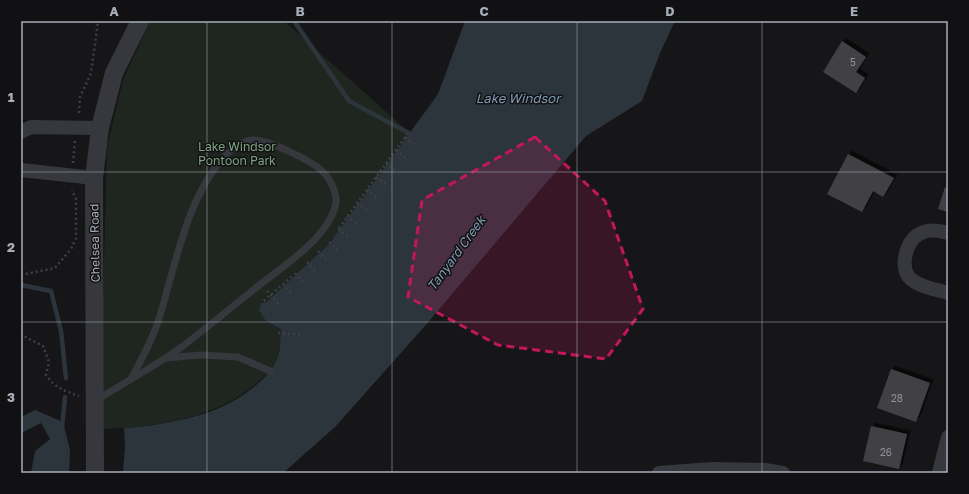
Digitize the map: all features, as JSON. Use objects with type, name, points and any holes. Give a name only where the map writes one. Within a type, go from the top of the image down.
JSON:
[{"type":"street","name":"Chelsea Road","points":[[95,473],[88,398],[94,178],[100,128],[114,74],[140,21]]},
{"type":"street","points":[[21,132],[31,127],[100,128]]},
{"type":"street","points":[[21,170],[94,178]]},
{"type":"street","points":[[948,234],[939,230],[925,232],[913,237],[906,252],[904,266],[908,276],[917,283],[948,293]]},
{"type":"street","points":[[939,473],[948,437]]},
{"type":"street","points":[[659,473],[712,469],[765,470],[783,473]]},
{"type":"lane","points":[[88,398],[131,379],[182,346],[308,247],[328,222],[336,202],[333,187],[325,173],[309,162],[267,143],[252,140],[239,145],[227,154],[216,166],[192,212],[157,323],[131,379]]},
{"type":"lane","points":[[164,358],[200,355],[238,357],[270,371]]},
{"type":"path","points":[[78,118],[80,97],[91,73],[98,21]]},
{"type":"path","points":[[72,170],[76,136]]},
{"type":"path","points":[[405,137],[416,146]]},
{"type":"path","points":[[396,150],[407,159]]},
{"type":"path","points":[[386,163],[397,172]]},
{"type":"path","points":[[376,177],[387,185]]},
{"type":"path","points":[[21,275],[55,268],[72,249],[76,238],[76,199],[71,185]]},
{"type":"path","points":[[367,190],[377,198]]},
{"type":"path","points":[[357,202],[368,211]]},
{"type":"path","points":[[347,216],[358,225]]},
{"type":"path","points":[[338,229],[349,237]]},
{"type":"path","points":[[328,242],[340,251]]},
{"type":"path","points":[[318,251],[328,262]]},
{"type":"path","points":[[307,262],[316,272]]},
{"type":"path","points":[[295,273],[304,283]]},
{"type":"path","points":[[283,284],[292,294]]},
{"type":"path","points":[[271,295],[280,305]]},
{"type":"path","points":[[21,332],[27,338],[43,346],[49,362],[46,375],[51,383],[61,390],[88,398]]},
{"type":"path","points":[[278,333],[303,335]]},
{"type":"highlighted area","points":[[535,137],[605,201],[643,309],[606,359],[498,345],[408,297],[422,200]]},
{"type":"green space","name":"Lake Windsor Pontoon Park","points":[[150,21],[284,21],[410,133],[329,244],[265,302],[261,303],[266,321],[281,329],[280,348],[275,363],[258,382],[242,394],[224,404],[186,418],[145,426],[104,429],[103,304],[107,147],[123,80]]},
{"type":"water","name":"Lake Windsor","points":[[465,21],[675,21],[660,53],[642,101],[586,136],[424,327],[335,427],[283,473],[123,473],[125,446],[124,428],[171,422],[207,413],[234,401],[252,389],[267,375],[277,359],[281,329],[266,321],[259,310],[261,303],[266,302],[329,244],[438,94]]},
{"type":"water","points":[[35,410],[63,422],[70,450],[69,473],[31,473],[35,451],[50,439],[41,423],[21,433],[21,417]]},
{"type":"building","points":[[842,41],[866,57],[856,72],[865,78],[856,93],[823,72]]},
{"type":"building","points":[[848,154],[894,178],[883,197],[873,191],[862,212],[827,194]]},
{"type":"building","points":[[945,187],[948,188],[948,212],[938,209]]},
{"type":"building","points":[[891,369],[930,383],[916,422],[877,408]]},
{"type":"building","points":[[871,426],[907,434],[899,469],[863,461]]},
{"type":"waterway","points":[[294,21],[349,101],[414,136]]},
{"type":"waterway","points":[[21,285],[51,291],[61,331],[66,378]]},
{"type":"waterway","points":[[62,427],[65,397]]},
{"type":"water label","name":"Tanyard Creek","points":[[456,253]]}]
